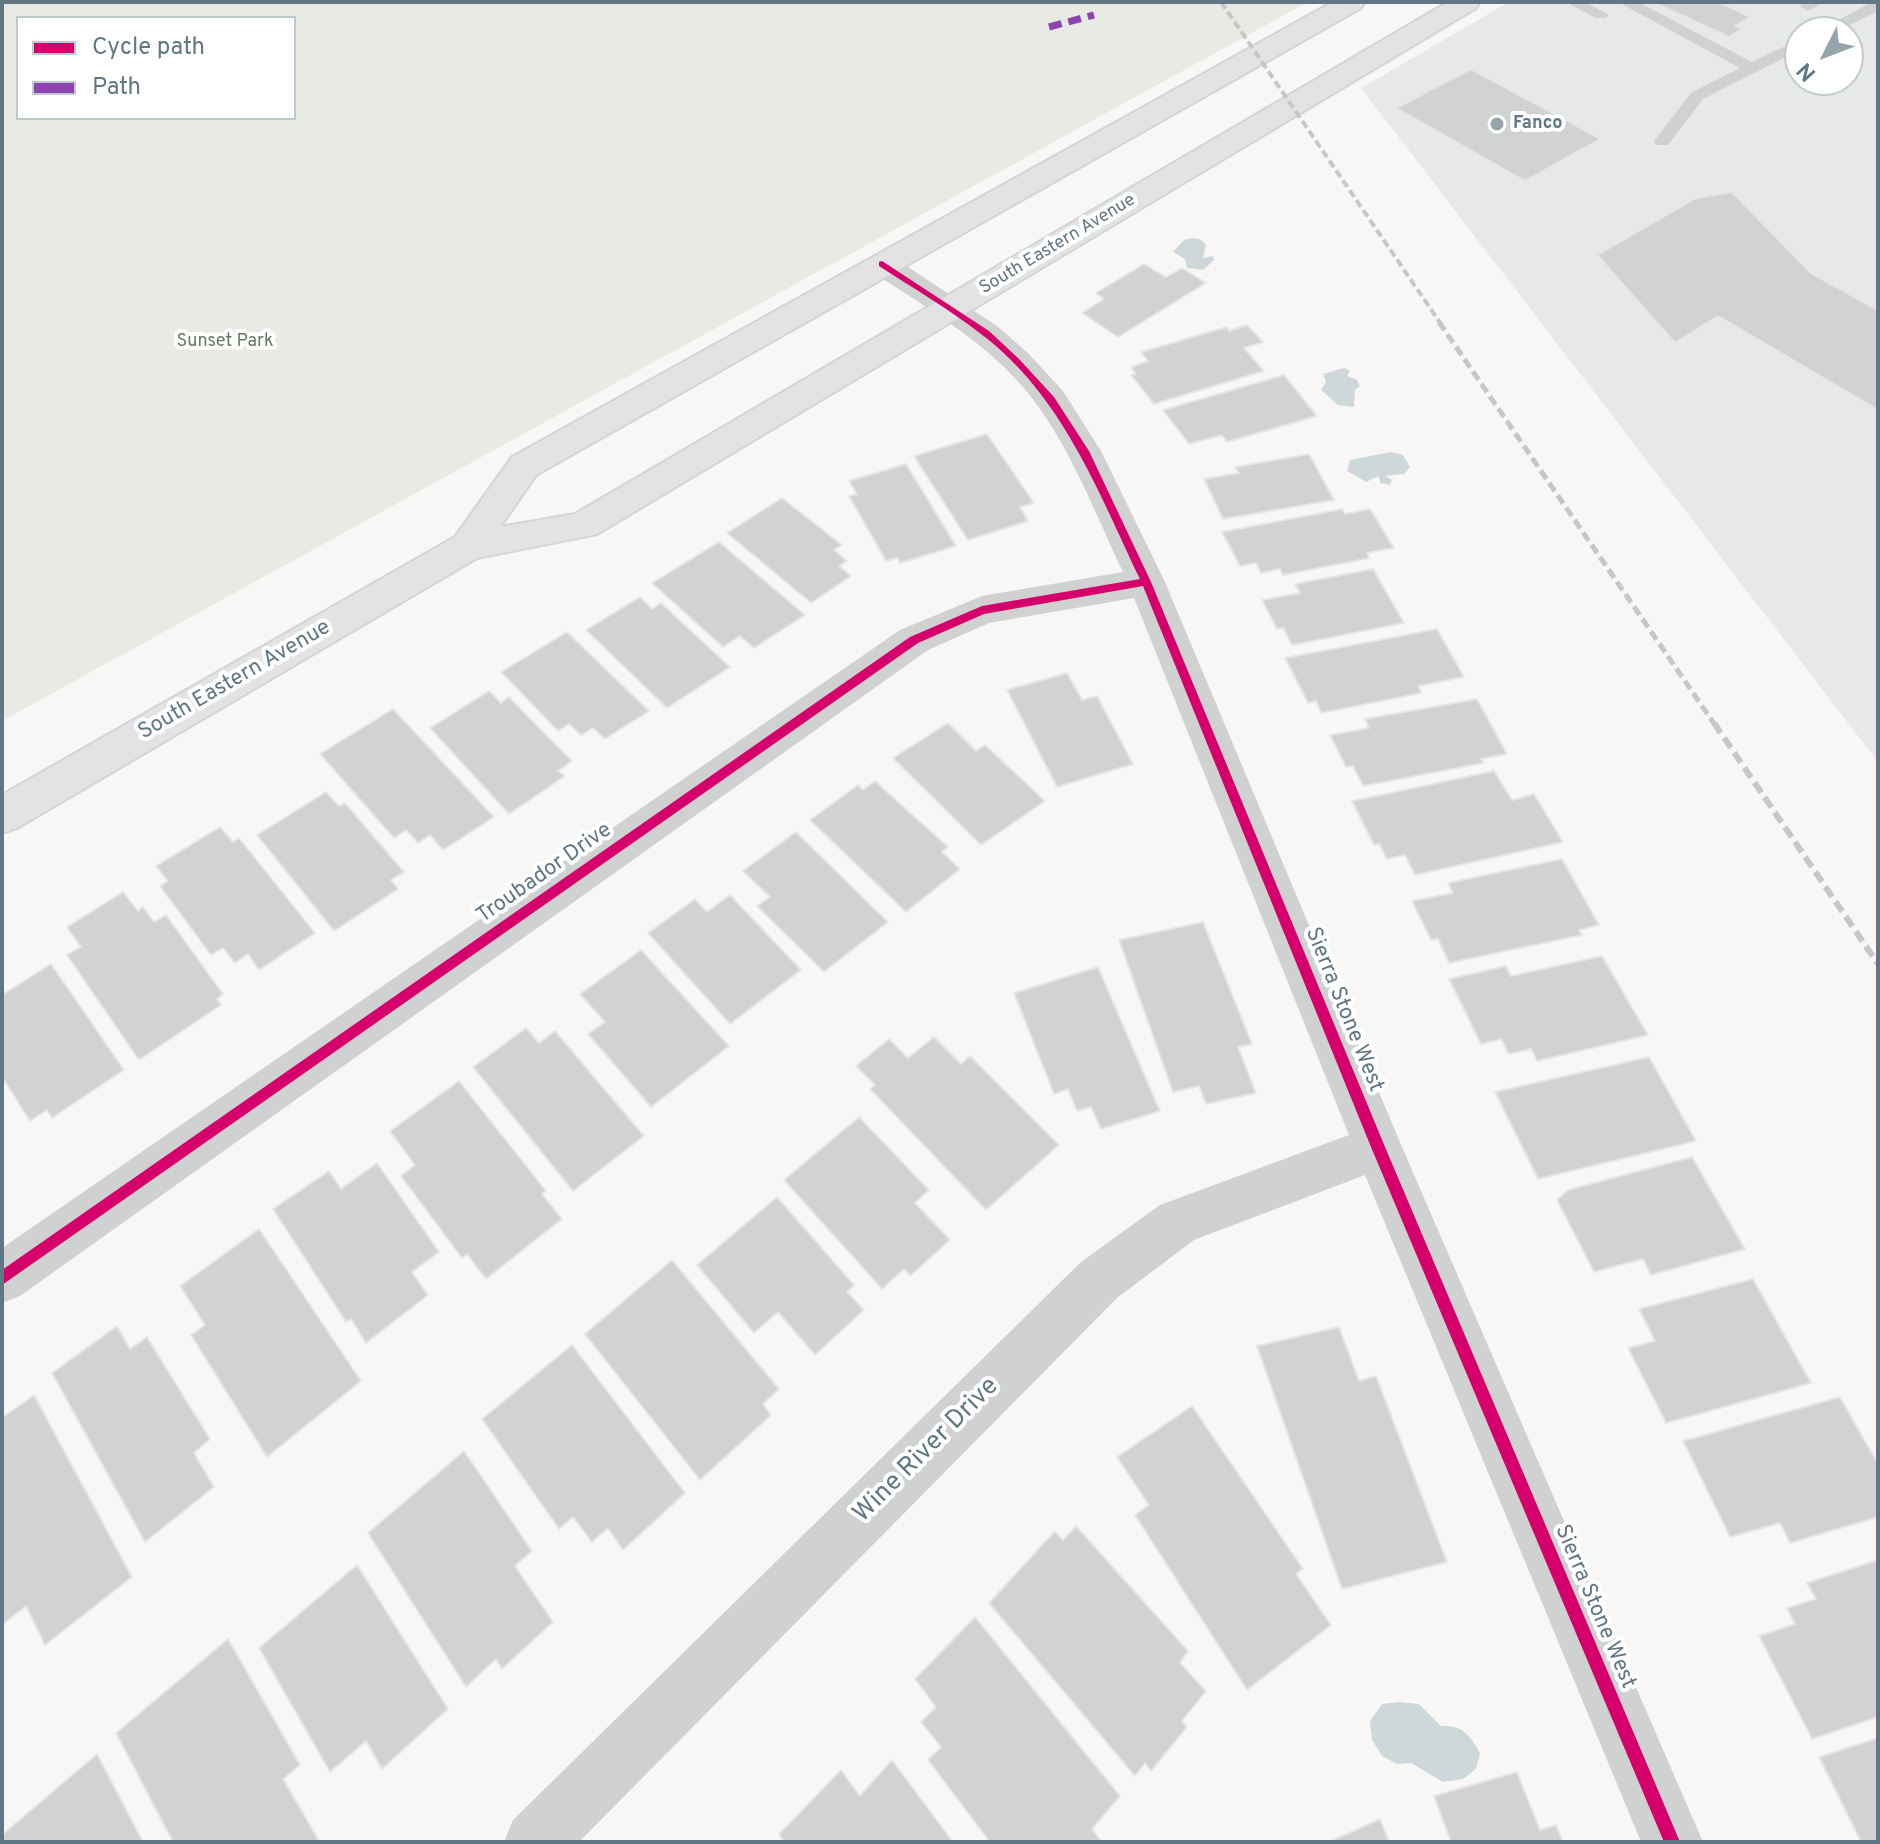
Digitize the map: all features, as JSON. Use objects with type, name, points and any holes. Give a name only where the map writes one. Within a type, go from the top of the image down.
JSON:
[{"type":"main road","name":"South Eastern Avenue","points":[[468,546],[524,466],[1352,2]]},
{"type":"main road","name":"South Eastern Avenue","points":[[2,816],[468,546],[584,525],[1467,2]]},
{"type":"street","name":"Sierra Stone West","points":[[882,264],[986,333],[1051,399],[1084,451],[1146,582],[1378,1147],[1672,1842]]},
{"type":"street","name":"Troubador Drive","points":[[2,1278],[914,640],[982,610],[1146,582]]},
{"type":"street","name":"Wine River Drive","points":[[535,1842],[1099,1280],[1178,1222],[1378,1147]]},
{"type":"lane","points":[[1573,2],[1601,15]]},
{"type":"lane","points":[[1626,2],[1752,68]]},
{"type":"lane","points":[[1856,16],[1878,5]]},
{"type":"lane","points":[[1662,141],[1697,96],[1784,52]]},
{"type":"shaded area","points":[[1509,2],[1878,2],[1878,762],[1361,88]]},
{"type":"shaded area","points":[[1200,239],[1206,245],[1203,258],[1213,256],[1214,260],[1203,270],[1187,268],[1185,259],[1173,252],[1184,240]]},
{"type":"shaded area","points":[[1344,368],[1350,371],[1347,376],[1357,380],[1360,386],[1355,390],[1354,407],[1338,405],[1321,390],[1326,382],[1323,374]]},
{"type":"shaded area","points":[[1391,452],[1403,455],[1410,467],[1404,474],[1385,476],[1392,480],[1390,485],[1380,483],[1379,476],[1366,482],[1347,471],[1350,460]]},
{"type":"shaded area","points":[[1382,1704],[1419,1704],[1441,1726],[1455,1727],[1465,1732],[1480,1753],[1476,1769],[1463,1779],[1443,1782],[1411,1763],[1397,1764],[1382,1756],[1372,1740],[1370,1721]]},
{"type":"green space","name":"Sunset Park","points":[[2,2],[1308,2],[2,721]]},
{"type":"building","points":[[1653,2],[1718,2],[1751,17],[1735,26],[1742,29],[1729,37]]},
{"type":"building","points":[[1471,69],[1601,139],[1525,181],[1396,108]]},
{"type":"building","points":[[1732,192],[1811,273],[1878,310],[1878,410],[1718,316],[1675,343],[1597,255],[1696,198]]},
{"type":"building","points":[[1144,264],[1166,277],[1182,268],[1206,283],[1118,337],[1082,313],[1104,299],[1096,293]]},
{"type":"building","points":[[1247,325],[1263,342],[1244,348],[1264,371],[1154,404],[1131,375],[1136,374],[1131,367],[1148,361],[1141,352],[1227,327],[1229,331]]},
{"type":"building","points":[[1284,375],[1317,416],[1227,442],[1222,435],[1189,444],[1163,410]]},
{"type":"building","points":[[987,434],[1034,503],[1020,507],[1028,521],[968,540],[914,456]]},
{"type":"building","points":[[1309,454],[1334,500],[1223,519],[1204,479],[1239,473],[1235,467]]},
{"type":"building","points":[[906,464],[956,546],[900,563],[897,558],[886,561],[849,496],[857,494],[849,481]]},
{"type":"building","points":[[782,498],[842,545],[834,550],[847,561],[839,566],[851,576],[811,603],[727,533]]},
{"type":"building","points":[[1342,509],[1345,514],[1370,509],[1394,548],[1367,553],[1370,558],[1283,575],[1280,569],[1261,573],[1256,563],[1240,566],[1222,532]]},
{"type":"building","points":[[719,542],[805,615],[754,648],[740,636],[723,647],[652,583]]},
{"type":"building","points":[[1373,569],[1404,623],[1292,645],[1283,628],[1277,629],[1262,600],[1300,593],[1295,584]]},
{"type":"building","points":[[640,597],[652,609],[661,603],[730,667],[667,708],[586,630]]},
{"type":"building","points":[[1437,629],[1464,677],[1418,686],[1422,693],[1321,713],[1316,701],[1308,703],[1285,658]]},
{"type":"building","points":[[567,632],[649,711],[605,739],[593,728],[581,735],[569,724],[558,731],[501,672]]},
{"type":"building","points":[[1067,673],[1082,700],[1097,696],[1133,764],[1057,787],[1007,690]]},
{"type":"building","points":[[489,691],[501,703],[509,697],[572,761],[558,771],[565,776],[509,814],[430,728]]},
{"type":"building","points":[[1477,699],[1507,754],[1481,759],[1484,763],[1363,786],[1353,766],[1346,767],[1330,735],[1369,728],[1365,719]]},
{"type":"building","points":[[393,709],[494,817],[443,850],[430,835],[418,843],[406,830],[394,838],[320,754]]},
{"type":"building","points":[[948,723],[976,751],[985,745],[1045,801],[981,845],[893,758]]},
{"type":"building","points":[[1494,771],[1512,800],[1534,794],[1563,842],[1415,875],[1405,855],[1387,859],[1379,844],[1374,845],[1352,801]]},
{"type":"building","points":[[875,781],[948,847],[942,852],[960,869],[906,912],[810,820],[858,785],[863,790]]},
{"type":"building","points":[[326,792],[339,806],[345,803],[404,872],[391,880],[398,889],[334,931],[257,835]]},
{"type":"building","points":[[220,827],[233,842],[239,838],[315,933],[259,970],[248,954],[235,963],[223,948],[211,955],[160,886],[168,881],[156,866]]},
{"type":"building","points":[[796,832],[888,922],[824,972],[757,906],[770,897],[743,871]]},
{"type":"building","points":[[1562,859],[1599,925],[1579,930],[1582,935],[1449,963],[1438,939],[1431,940],[1412,901],[1453,893],[1448,883]]},
{"type":"building","points":[[123,892],[138,911],[143,907],[154,922],[166,915],[223,994],[217,999],[221,1005],[139,1060],[67,955],[81,947],[67,927]]},
{"type":"building","points":[[730,895],[801,970],[730,1024],[648,933],[695,899],[707,912]]},
{"type":"building","points":[[1203,922],[1252,1044],[1238,1047],[1256,1093],[1206,1104],[1199,1086],[1173,1092],[1119,940]]},
{"type":"building","points":[[641,950],[729,1046],[651,1107],[588,1034],[605,1022],[580,994]]},
{"type":"building","points":[[1602,956],[1648,1035],[1537,1061],[1531,1049],[1509,1054],[1501,1039],[1481,1044],[1449,979],[1506,966],[1511,976]]},
{"type":"building","points":[[51,964],[124,1070],[52,1118],[47,1110],[30,1121],[2,1077],[2,995]]},
{"type":"building","points":[[1098,967],[1160,1111],[1101,1129],[1091,1107],[1077,1111],[1068,1089],[1054,1094],[1014,993]]},
{"type":"building","points":[[526,1028],[539,1043],[555,1031],[644,1136],[573,1191],[473,1067]]},
{"type":"building","points":[[934,1037],[961,1064],[970,1056],[1059,1145],[986,1210],[870,1089],[875,1085],[856,1066],[889,1039],[908,1058]]},
{"type":"building","points":[[1649,1057],[1696,1141],[1538,1179],[1495,1092]]},
{"type":"building","points":[[459,1081],[546,1191],[542,1194],[562,1219],[486,1279],[467,1254],[462,1258],[401,1176],[415,1165],[390,1131]]},
{"type":"building","points":[[859,1117],[929,1190],[915,1203],[950,1240],[910,1276],[904,1269],[882,1289],[784,1180]]},
{"type":"building","points":[[1692,1157],[1745,1249],[1651,1275],[1643,1259],[1594,1272],[1557,1200],[1568,1190]]},
{"type":"building","points":[[377,1163],[439,1252],[412,1272],[428,1295],[366,1343],[351,1319],[346,1322],[273,1209],[329,1171],[341,1189]]},
{"type":"building","points":[[777,1197],[854,1285],[847,1292],[864,1310],[815,1355],[778,1312],[754,1333],[697,1265]]},
{"type":"building","points":[[259,1229],[361,1381],[267,1457],[191,1335],[205,1325],[180,1286]]},
{"type":"building","points":[[672,1260],[779,1389],[763,1404],[771,1415],[700,1480],[585,1334]]},
{"type":"building","points":[[1753,1279],[1811,1383],[1666,1423],[1628,1348],[1655,1341],[1639,1309]]},
{"type":"building","points":[[117,1326],[130,1349],[147,1337],[210,1439],[194,1453],[214,1487],[145,1542],[52,1373]]},
{"type":"building","points":[[1339,1327],[1359,1381],[1376,1376],[1447,1562],[1342,1589],[1257,1346]]},
{"type":"building","points":[[572,1345],[685,1493],[623,1550],[608,1528],[592,1542],[573,1517],[559,1529],[482,1419]]},
{"type":"building","points":[[34,1395],[132,1577],[45,1645],[26,1606],[2,1625],[2,1418]]},
{"type":"building","points":[[1840,1397],[1878,1464],[1878,1517],[1790,1543],[1780,1523],[1730,1537],[1683,1441]]},
{"type":"building","points":[[1192,1406],[1303,1569],[1296,1574],[1331,1625],[1247,1690],[1135,1515],[1149,1505],[1117,1457]]},
{"type":"building","points":[[464,1451],[532,1551],[515,1566],[553,1622],[502,1669],[496,1659],[466,1687],[368,1533]]},
{"type":"building","points":[[1076,1526],[1188,1651],[1180,1663],[1206,1691],[1182,1721],[1187,1727],[1151,1771],[1145,1763],[1135,1776],[989,1603],[1055,1531],[1063,1540]]},
{"type":"building","points":[[1878,1560],[1878,1717],[1812,1739],[1759,1636],[1795,1624],[1787,1608],[1816,1599],[1807,1583]]},
{"type":"building","points":[[357,1565],[448,1709],[382,1769],[366,1741],[330,1772],[259,1648]]},
{"type":"building","points":[[975,1617],[1120,1796],[1092,1829],[1102,1842],[990,1842],[928,1760],[941,1747],[921,1722],[936,1707],[915,1679]]},
{"type":"building","points":[[228,1639],[300,1765],[283,1779],[318,1839],[314,1842],[173,1842],[116,1733]]},
{"type":"building","points":[[1878,1738],[1878,1842],[1861,1842],[1819,1757]]},
{"type":"building","points":[[97,1754],[143,1842],[2,1842],[2,1835]]},
{"type":"building","points":[[892,1760],[953,1842],[784,1842],[779,1834],[841,1770],[860,1796]]},
{"type":"building","points":[[1517,1772],[1540,1830],[1556,1825],[1563,1842],[1451,1842],[1434,1796]]},
{"type":"building","points":[[1380,1819],[1389,1842],[1329,1842]]},
{"type":"railway","points":[[1221,2],[1441,324]]},
{"type":"railway","points":[[1439,322],[1715,725]]},
{"type":"railway","points":[[1714,723],[1878,964]]},
{"type":"marked path","points":[[1049,27],[1094,15]]},
{"type":"cycle path","points":[[882,264],[986,333],[1051,399],[1084,451],[1146,582],[1378,1147],[1672,1842]]},
{"type":"cycle path","points":[[2,1278],[914,640],[982,610],[1146,582]]},
{"type":"place","name":"Fanco","points":[[1497,124]]}]
